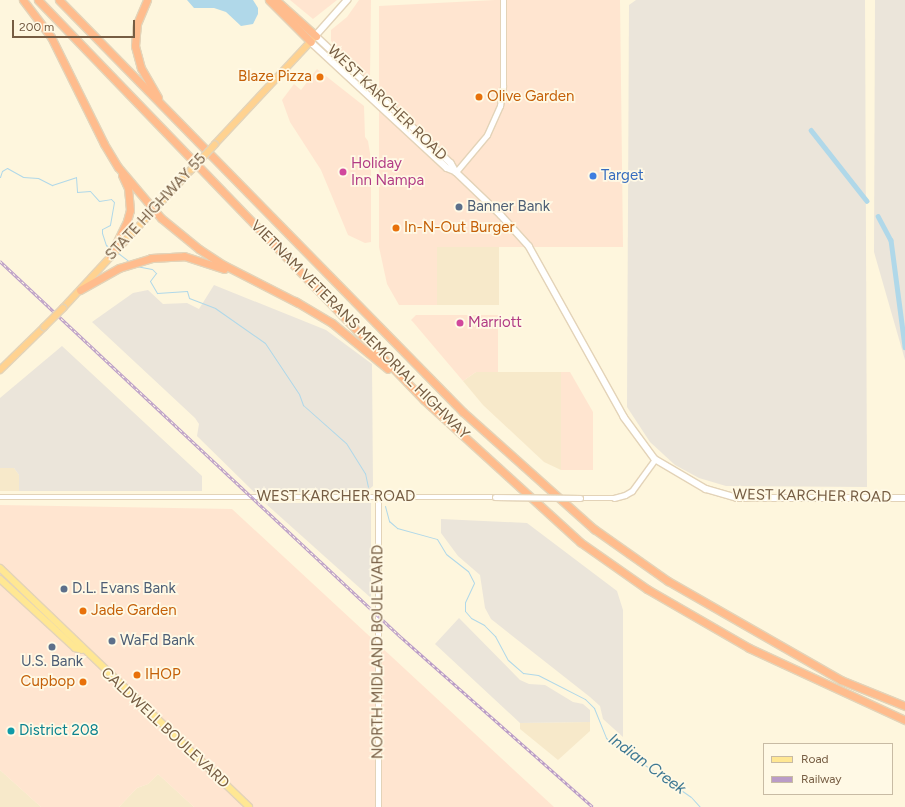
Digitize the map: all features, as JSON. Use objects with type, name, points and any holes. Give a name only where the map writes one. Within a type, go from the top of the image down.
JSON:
[{"type":"highway","points":[[23,0],[51,37],[118,167],[155,208],[161,218],[199,249],[224,265],[298,303],[338,328],[424,400]]},
{"type":"highway","name":"VIETNAM VETERANS MEMORIAL HIGHWAY","points":[[38,0],[424,400],[580,542],[647,589],[749,648],[905,720]]},
{"type":"highway","points":[[59,0],[164,109]]},
{"type":"highway","points":[[147,0],[137,23],[135,46],[141,68],[164,109]]},
{"type":"highway","points":[[269,0],[311,42],[316,36],[276,0]]},
{"type":"highway","name":"STATE HIGHWAY 55","points":[[0,370],[63,308],[134,230],[311,42]]},
{"type":"highway","points":[[82,97],[102,145],[124,178],[130,199],[127,222],[110,256]]},
{"type":"highway","name":"VIETNAM VETERANS MEMORIAL HIGHWAY","points":[[164,109],[463,412],[594,529],[668,581],[841,680],[905,706]]},
{"type":"highway","points":[[80,290],[134,262],[167,255],[204,260],[298,303]]},
{"type":"main road","points":[[316,36],[348,0]]},
{"type":"main road","name":"WEST KARCHER ROAD","points":[[316,36],[451,163],[456,172],[502,215],[529,246],[624,417],[656,460],[706,489],[737,498],[905,498]]},
{"type":"main road","name":"WEST KARCHER ROAD","points":[[311,42],[447,168],[456,172]]},
{"type":"main road","points":[[374,101],[380,102],[399,119],[403,119]]},
{"type":"main road","name":"CALDWELL BOULEVARD","points":[[0,568],[80,643],[82,650]]},
{"type":"main road","name":"CALDWELL BOULEVARD","points":[[0,579],[75,648],[82,650],[249,807]]},
{"type":"street","points":[[456,172],[484,139],[500,106],[503,86],[503,0]]},
{"type":"street","name":"WEST KARCHER ROAD","points":[[0,497],[614,498],[632,491],[656,460]]},
{"type":"street","name":"NORTH MIDLAND BOULEVARD","points":[[378,497],[378,807]]},
{"type":"shaded area","points":[[290,0],[337,0],[313,19]]},
{"type":"shaded area","points":[[359,0],[371,0],[370,78],[366,78],[331,41],[331,30],[347,17]]},
{"type":"shaded area","points":[[495,0],[620,0],[623,247],[437,247],[437,305],[399,305],[387,284],[379,247],[379,6]]},
{"type":"shaded area","points":[[636,0],[865,0],[867,487],[726,486],[699,478],[675,465],[650,442],[627,407],[629,5]]},
{"type":"shaded area","points":[[875,0],[905,0],[905,360],[874,252]]},
{"type":"shaded area","points":[[317,69],[364,106],[365,137],[368,141],[371,159],[371,242],[365,243],[348,235],[321,170],[290,122],[282,100],[294,84],[301,90]]},
{"type":"shaded area","points":[[437,247],[499,247],[499,305],[437,305]]},
{"type":"shaded area","points":[[214,285],[326,330],[372,364],[373,486],[366,492],[254,492],[197,436],[199,424],[195,418],[92,322],[133,293],[148,290],[163,304],[187,303],[199,309]]},
{"type":"shaded area","points":[[416,315],[498,315],[498,372],[476,372],[463,381],[411,320]]},
{"type":"shaded area","points":[[62,346],[202,476],[202,491],[19,491],[19,475],[14,468],[0,468],[0,398]]},
{"type":"shaded area","points":[[476,372],[561,372],[561,470],[544,462],[483,405],[463,381]]},
{"type":"shaded area","points":[[561,372],[570,372],[593,412],[593,470],[561,470]]},
{"type":"shaded area","points":[[0,468],[14,468],[19,475],[19,491],[0,491]]},
{"type":"shaded area","points":[[265,503],[371,503],[371,598]]},
{"type":"shaded area","points":[[0,505],[232,509],[554,807],[194,807],[158,774],[148,784],[137,788],[119,807],[41,807],[0,770]]},
{"type":"shaded area","points":[[441,519],[527,523],[617,591],[623,610],[623,737],[603,719],[600,706],[590,697],[491,619],[485,608],[480,575],[458,556],[441,533]]},
{"type":"shaded area","points":[[459,618],[520,680],[529,684],[545,685],[573,702],[583,704],[590,710],[590,722],[520,723],[435,644]]},
{"type":"shaded area","points":[[590,722],[590,731],[558,760],[520,729],[520,723]]},
{"type":"shaded area","name":"District 208","points":[[0,770],[41,807],[0,807]]},
{"type":"shaded area","points":[[158,774],[194,807],[119,807],[137,788],[148,784]]},
{"type":"water","points":[[187,0],[253,0],[258,8],[258,14],[253,24],[241,26],[226,12],[214,8],[194,8]]},
{"type":"waterway","points":[[811,130],[867,201]]},
{"type":"waterway","name":"Indian Creek","points":[[0,177],[2,171],[7,168],[23,177],[38,178],[52,185],[76,177],[77,192],[90,191],[99,201],[111,199],[114,202],[110,225],[102,229],[106,245],[110,248]]},
{"type":"waterway","points":[[878,216],[891,240],[905,347]]},
{"type":"waterway","name":"Indian Creek","points":[[118,253],[130,262]]},
{"type":"waterway","name":"Indian Creek","points":[[136,266],[152,269],[156,273],[150,281],[157,293],[187,291],[189,298],[215,308],[265,343],[299,394],[303,405],[346,443],[365,473],[368,487]]},
{"type":"waterway","name":"Indian Creek","points":[[385,506],[389,521],[397,528],[437,539],[446,554],[468,571],[474,583],[465,602],[465,611],[471,618],[484,625],[495,636],[508,660],[523,673],[538,675],[585,699],[594,708],[606,738],[691,797],[700,807]]},
{"type":"railway","points":[[0,261],[401,637],[593,807]]},
{"type":"place","name":"Blaze Pizza","points":[[320,77]]},
{"type":"place","name":"Olive Garden","points":[[479,97]]},
{"type":"place","name":"Holiday Inn Nampa","points":[[343,172]]},
{"type":"place","name":"Target","points":[[593,176]]},
{"type":"place","name":"Banner Bank","points":[[459,207]]},
{"type":"place","name":"In-N-Out Burger","points":[[396,228]]},
{"type":"place","name":"Marriott","points":[[460,323]]},
{"type":"place","name":"D.L. Evans Bank","points":[[64,589]]},
{"type":"place","name":"Jade Garden","points":[[83,611]]},
{"type":"place","name":"WaFd Bank","points":[[112,641]]},
{"type":"place","name":"U.S. Bank","points":[[52,647]]},
{"type":"place","name":"IHOP","points":[[137,675]]},
{"type":"place","name":"Cupbop","points":[[83,682]]},
{"type":"place","name":"District 208","points":[[11,731]]}]
